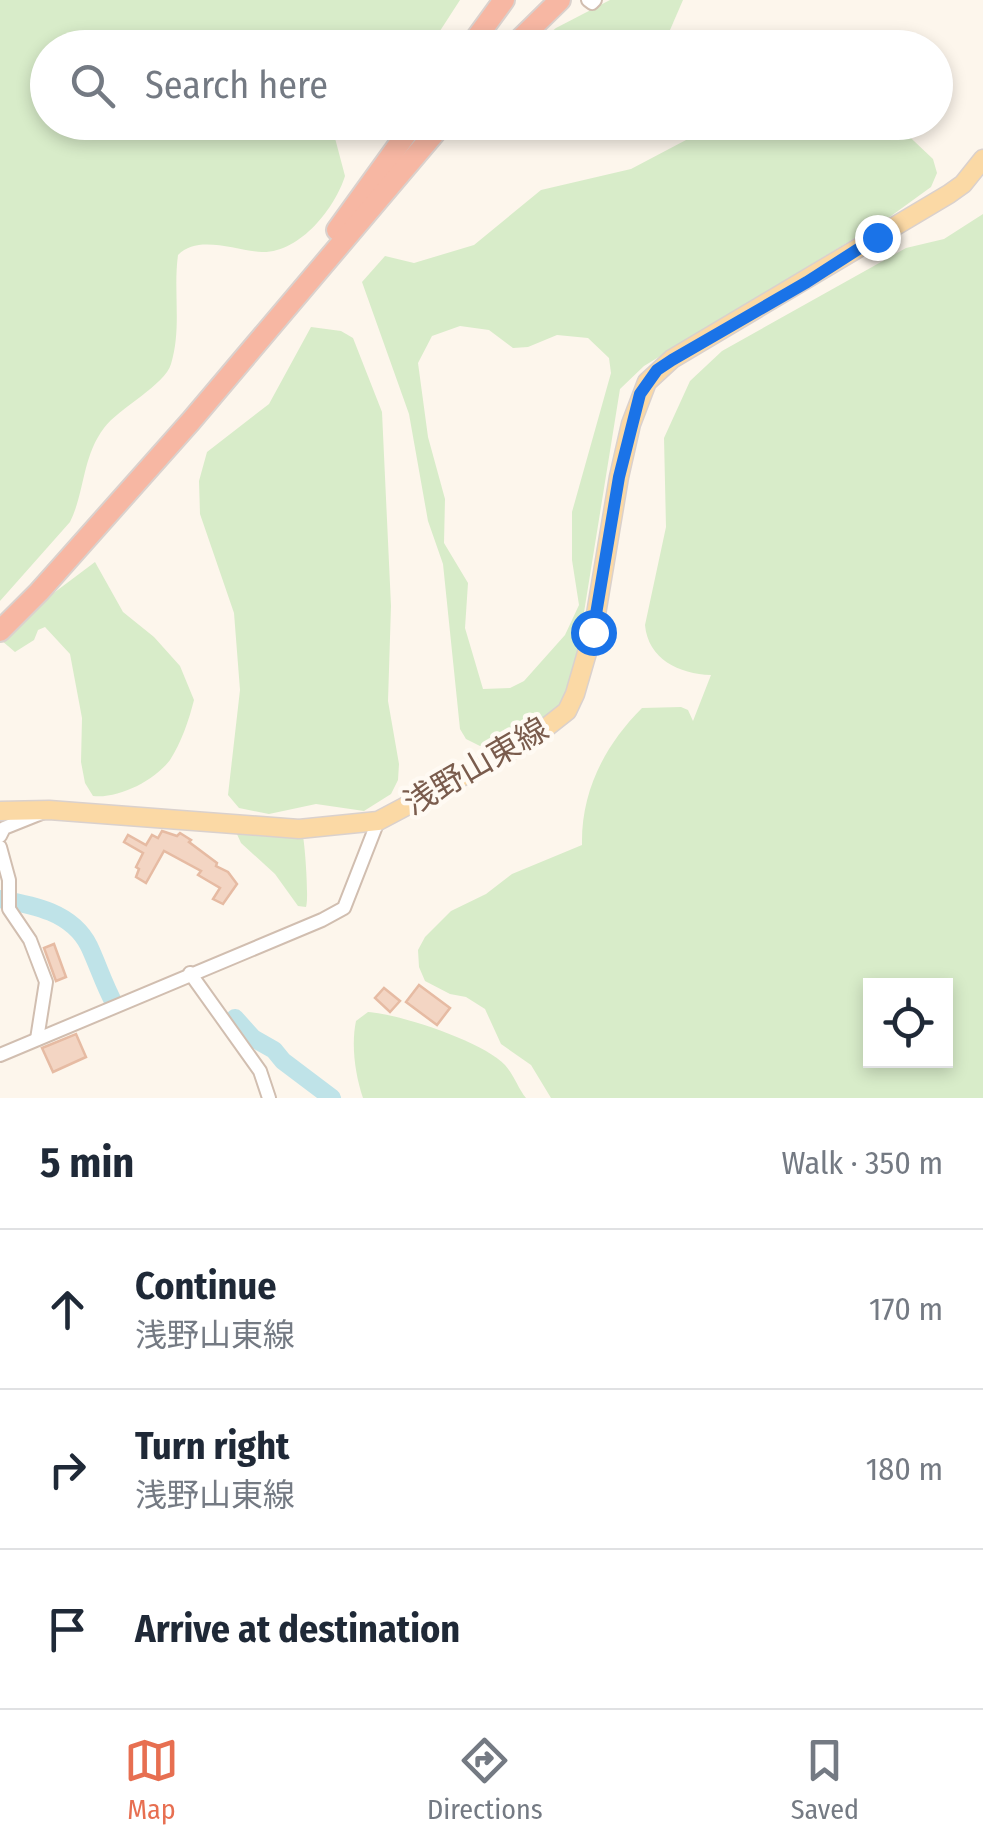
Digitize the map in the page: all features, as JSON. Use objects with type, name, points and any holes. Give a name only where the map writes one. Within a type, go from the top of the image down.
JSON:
[{"type":"highway","points":[[482,30],[504,0]]},
{"type":"highway","points":[[516,30],[543,0]]},
{"type":"highway","points":[[526,30],[552,0]]},
{"type":"highway","points":[[529,30],[560,0]]},
{"type":"highway","points":[[300,280],[402,140]]},
{"type":"highway","points":[[0,617],[186,415],[420,140]]},
{"type":"highway","points":[[0,631],[40,592],[191,421],[429,140]]},
{"type":"main road","name":"浅野山東線","points":[[0,811],[49,810],[300,830],[378,821],[529,741],[554,723],[571,704],[593,632],[619,477],[632,424],[640,394],[657,370],[949,194],[963,184],[983,159]]},
{"type":"street","points":[[0,836],[4,828],[49,810]]},
{"type":"street","points":[[0,1055],[344,908],[378,821]]},
{"type":"street","points":[[0,847],[9,880],[8,908],[30,940],[46,982],[37,1039]]},
{"type":"street","points":[[190,973],[260,1071],[268,1098]]},
{"type":"green space","points":[[0,0],[460,0],[441,30],[30,30],[30,140],[335,140],[345,176],[324,214],[290,245],[262,252],[207,245],[186,249],[178,255],[176,337],[167,372],[104,428],[92,451],[70,522],[0,601]]},
{"type":"green space","points":[[610,0],[683,0],[670,30],[553,30]]},
{"type":"green space","points":[[686,140],[913,140],[933,159],[937,173],[931,187],[891,216],[644,366],[620,389],[571,693],[528,739],[480,746],[466,739],[460,729],[443,564],[428,521],[409,414],[362,282],[385,256],[414,263],[474,245],[541,190],[631,169]],"holes":[[[460,326],[489,330],[513,348],[528,347],[557,335],[588,338],[609,358],[611,373],[572,512],[572,560],[579,605],[565,635],[524,681],[510,688],[483,689],[465,628],[468,583],[444,543],[445,499],[428,437],[418,363],[432,336]]]},
{"type":"green space","points":[[983,214],[983,1098],[551,1098],[531,1065],[501,1044],[485,1009],[425,981],[418,950],[425,937],[451,911],[486,894],[512,874],[582,845],[586,807],[597,771],[616,738],[642,708],[681,707],[688,710],[693,721],[711,675],[688,672],[667,662],[652,647],[645,625],[666,527],[664,438],[690,381],[722,351],[906,248],[944,239]]},
{"type":"green space","points":[[311,327],[341,331],[353,338],[382,412],[391,606],[388,701],[399,764],[398,780],[391,794],[364,811],[316,804],[269,814],[239,808],[228,795],[240,690],[234,613],[200,514],[199,481],[207,452],[269,404]]},
{"type":"green space","points":[[95,562],[123,612],[154,637],[180,666],[194,700],[181,739],[163,768],[135,787],[103,796],[93,796],[85,783],[81,762],[82,718],[70,654],[45,627],[15,652],[1,640],[15,622]]},
{"type":"green space","points":[[236,832],[303,837],[306,907],[298,906],[275,874],[241,843]]},
{"type":"green space","points":[[368,1012],[420,1024],[479,1047],[505,1065],[526,1098],[363,1098],[354,1040],[356,1021]]},
{"type":"building","points":[[162,831],[177,836],[180,833],[228,872],[237,884],[223,904],[213,899],[220,888],[198,875],[201,871],[164,851],[146,883],[136,877],[143,853],[124,842],[128,835],[146,845],[152,835],[158,838]]},
{"type":"building","points":[[54,944],[66,977],[56,981],[44,948]]},
{"type":"building","points":[[419,985],[450,1008],[437,1025],[406,1002]]},
{"type":"building","points":[[384,988],[400,1001],[390,1012],[375,998]]},
{"type":"building","points":[[76,1034],[86,1057],[53,1072],[42,1048]]},
{"type":"waterway","points":[[0,899],[50,912],[73,925],[89,946],[115,1005]]},
{"type":"waterway","points":[[235,1018],[253,1038],[274,1050],[332,1098]]},
{"type":"route","points":[[593,632],[619,477],[640,394],[647,382],[672,360],[877,237]]}]
